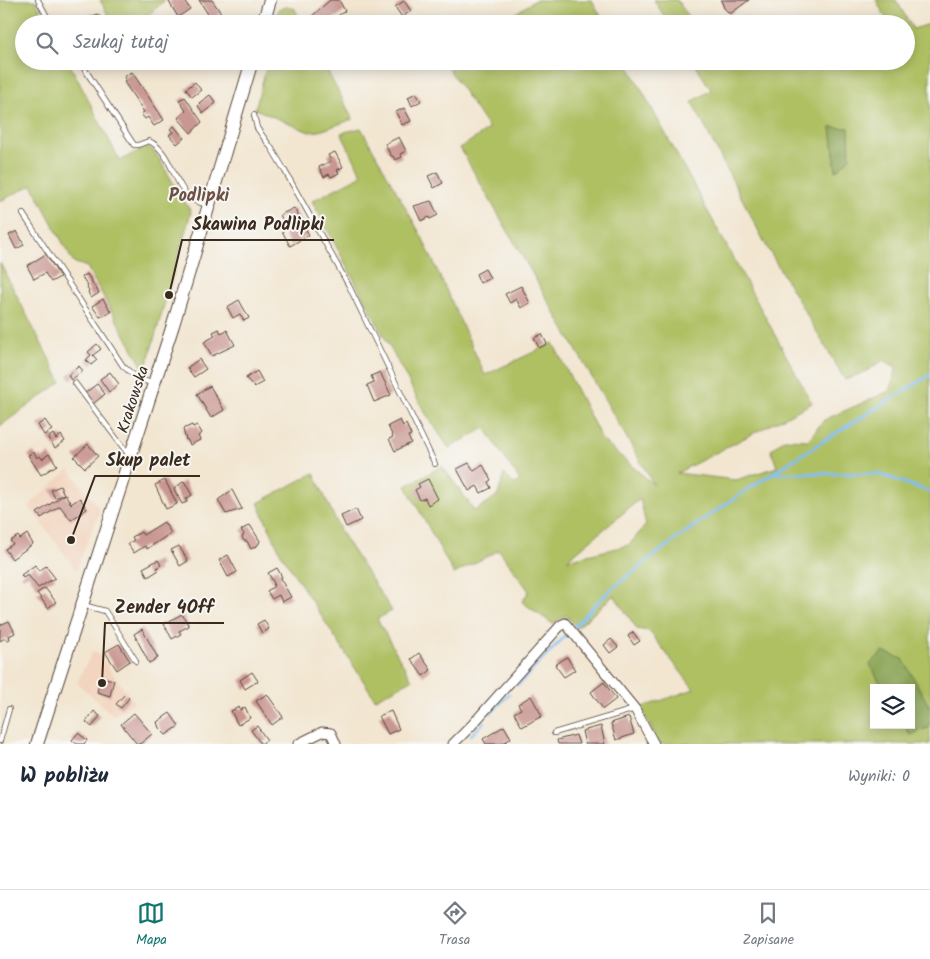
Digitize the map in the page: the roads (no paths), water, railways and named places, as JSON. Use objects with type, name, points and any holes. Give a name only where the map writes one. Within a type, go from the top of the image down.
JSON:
[{"type":"main road","points":[[266,15],[270,0]]},
{"type":"main road","name":"Krakowska","points":[[37,744],[210,206],[249,70]]},
{"type":"street","points":[[453,744],[561,625],[565,623],[635,709],[654,744]]},
{"type":"street","points":[[298,744],[322,732],[331,734],[336,744]]},
{"type":"lane","points":[[38,0],[46,15]]},
{"type":"lane","points":[[85,70],[134,145],[149,141],[154,143],[163,154],[187,195],[197,202],[210,206]]},
{"type":"lane","points":[[254,115],[257,128],[281,163],[348,286],[435,464]]},
{"type":"lane","points":[[23,214],[123,366],[138,379],[154,383]]},
{"type":"lane","points":[[75,383],[130,457]]},
{"type":"lane","points":[[82,605],[105,611],[136,661]]},
{"type":"lane","points":[[0,741],[9,709]]},
{"type":"lane","points":[[554,733],[635,709]]},
{"type":"waterway","points":[[575,626],[608,592],[689,530],[808,450],[930,375]]},
{"type":"waterway","points":[[774,473],[879,474],[930,492]]},
{"type":"waterway","points":[[518,685],[568,633]]},
{"type":"waterway","points":[[491,713],[509,694]]},
{"type":"waterway","points":[[471,735],[484,722]]},
{"type":"place","name":"Skawina Podlipki","points":[[169,295]]},
{"type":"place","name":"Skup palet","points":[[71,540]]},
{"type":"place","name":"Zender 4Off","points":[[102,683]]},
{"type":"district","name":"Podlipki","points":[[199,195]]}]
